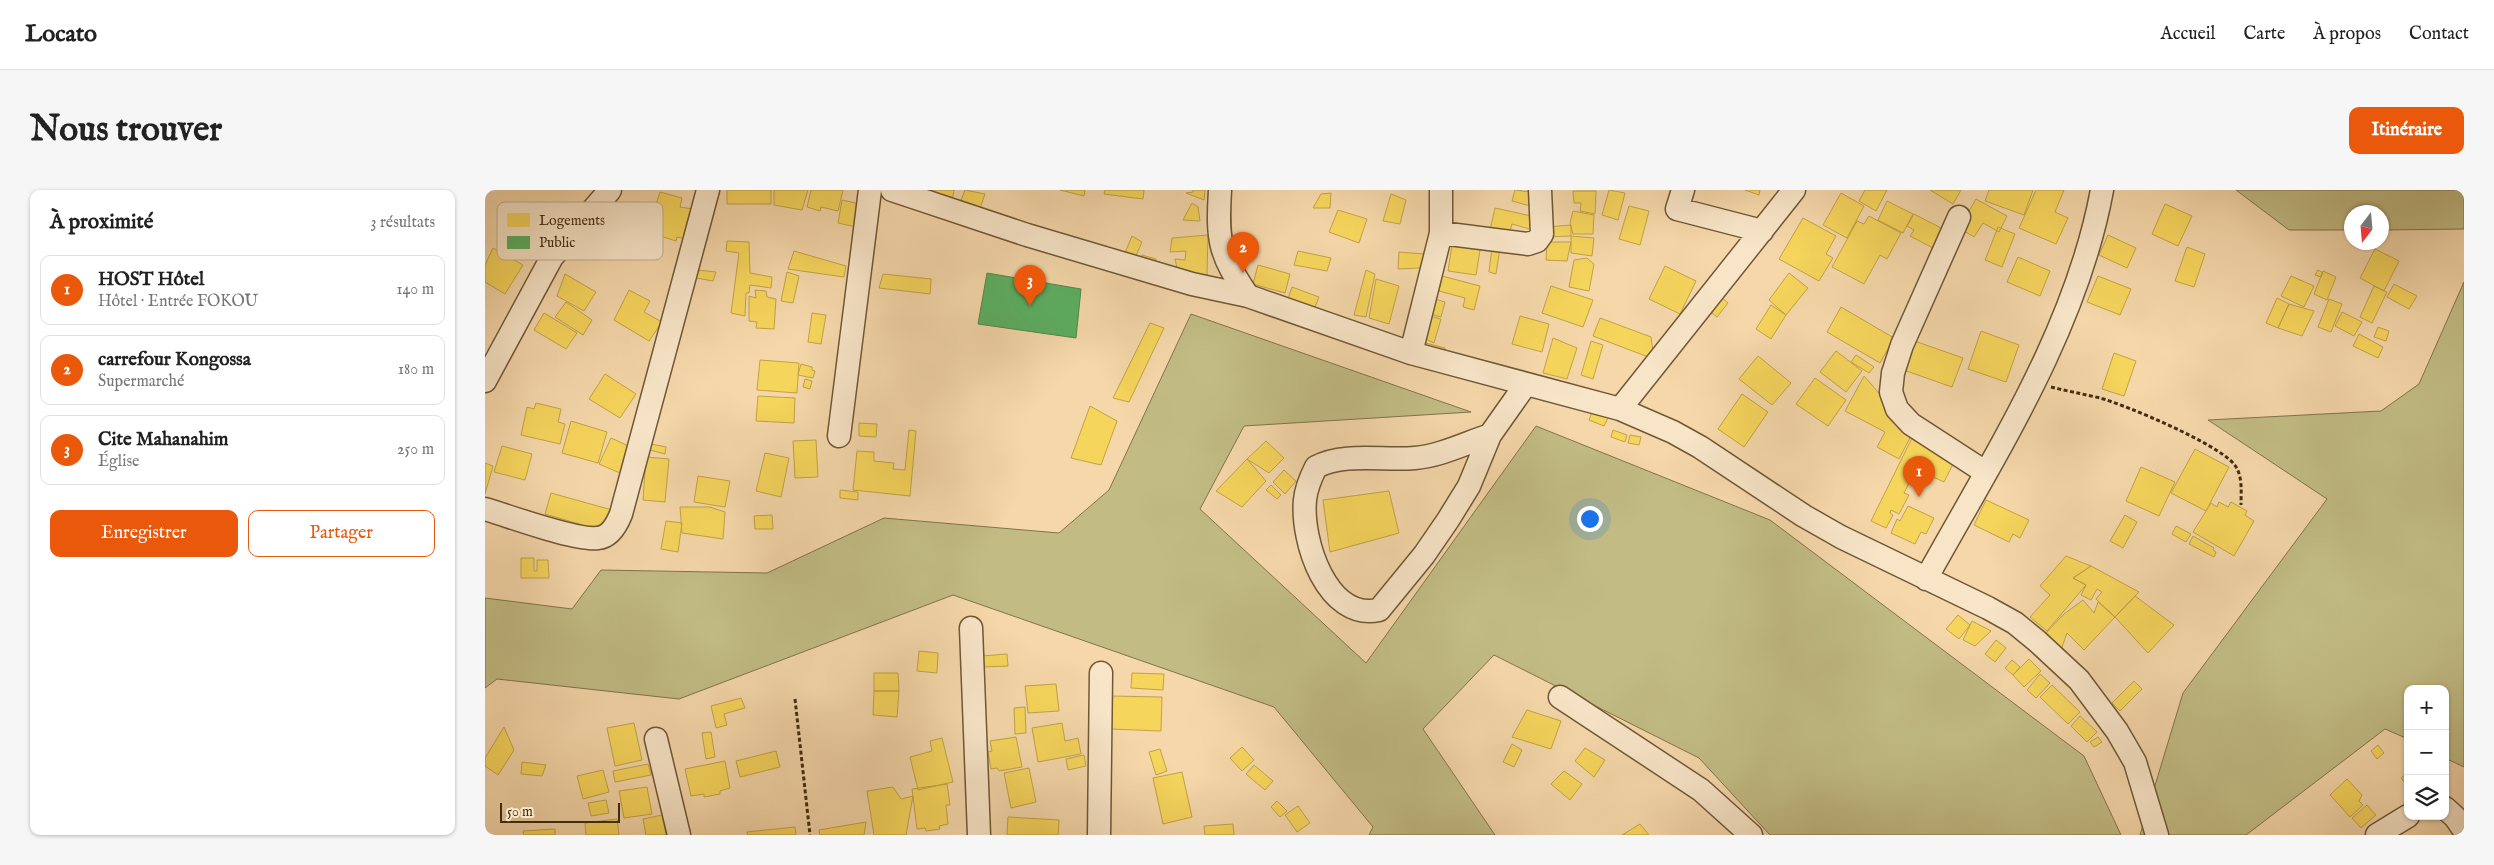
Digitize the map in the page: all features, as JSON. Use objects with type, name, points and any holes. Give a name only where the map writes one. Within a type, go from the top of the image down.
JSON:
[{"type":"street","points":[[600,202],[610,190]]},
{"type":"street","points":[[485,509],[583,537],[599,538],[610,532],[616,525],[621,514],[708,190]]},
{"type":"street","points":[[839,436],[870,190]]},
{"type":"street","points":[[892,190],[1027,235],[1192,284],[1249,296],[1411,353],[1620,409],[1699,446],[1804,516],[1841,537],[1988,608],[2015,624],[2079,680],[2117,731],[2135,762],[2157,835]]},
{"type":"street","points":[[1220,190],[1220,242],[1225,261],[1249,296]]},
{"type":"street","points":[[1411,353],[1441,233],[1441,190]]},
{"type":"street","points":[[1441,233],[1528,244],[1537,241],[1542,234],[1540,190]]},
{"type":"street","points":[[1683,190],[1677,209],[1762,231]]},
{"type":"street","points":[[1620,409],[1795,190]]},
{"type":"street","points":[[1926,579],[2033,383],[2079,274],[2096,219],[2101,190]]},
{"type":"street","points":[[1959,217],[1902,345],[1893,373],[1891,392],[1897,409],[1911,424],[1985,472]]},
{"type":"street","points":[[485,381],[550,260]]},
{"type":"street","points":[[1490,435],[1417,458],[1340,459],[1327,461],[1316,467],[1308,483],[1305,500],[1307,530],[1320,574],[1341,602],[1362,611],[1379,610],[1424,555],[1448,520],[1469,486],[1490,435],[1526,384]]},
{"type":"street","points":[[971,628],[979,835]]},
{"type":"street","points":[[1099,835],[1101,672]]},
{"type":"street","points":[[1560,697],[1701,790],[1751,835]]},
{"type":"street","points":[[656,739],[679,835]]},
{"type":"street","points":[[2449,812],[2464,830]]},
{"type":"street","points":[[2377,835],[2404,818]]},
{"type":"path","points":[[2033,383],[2102,399],[2186,433],[2223,454],[2235,465],[2242,485],[2241,505]]},
{"type":"path","points":[[795,699],[811,835]]},
{"type":"shaded area","points":[[2236,190],[2464,190],[2464,229],[2389,230],[2389,205],[2344,205],[2344,230],[2289,230]]},
{"type":"shaded area","points":[[2464,282],[2464,767],[2449,760],[2449,685],[2404,685],[2404,737],[2385,729],[2246,835],[2140,835],[2183,693],[2327,499],[2208,420],[2381,411],[2419,384]]},
{"type":"shaded area","points":[[1191,314],[1471,412],[1244,426],[1200,509],[1366,663],[1536,426],[1770,520],[2084,756],[2121,835],[1770,835],[1699,758],[1494,655],[1423,729],[1495,835],[1369,835],[1373,827],[1274,707],[953,595],[679,699],[497,679],[485,688],[485,598],[572,609],[601,570],[767,573],[884,518],[1059,533],[1109,490]]},
{"type":"building: Logements","points":[[727,190],[771,190],[771,204],[727,204]]},
{"type":"building: Logements","points":[[774,190],[808,190],[802,210],[774,205]]},
{"type":"building: Logements","points":[[811,190],[843,190],[838,211],[821,207],[820,211],[807,207]]},
{"type":"building: Logements","points":[[921,190],[954,190],[952,201]]},
{"type":"building: Logements","points":[[965,190],[985,194],[978,214],[958,208]]},
{"type":"building: Logements","points":[[1060,190],[1085,190],[1084,196]]},
{"type":"building: Logements","points":[[1105,190],[1144,190],[1143,199],[1104,194]]},
{"type":"building: Logements","points":[[1193,190],[1205,190],[1204,200],[1186,193],[1193,192]]},
{"type":"building: Logements","points":[[1515,190],[1537,193],[1534,207],[1512,201]]},
{"type":"building: Logements","points":[[1609,190],[1625,193],[1618,220],[1602,215]]},
{"type":"building: Logements","points":[[1745,190],[1760,190],[1759,195]]},
{"type":"building: Logements","points":[[1865,190],[1887,190],[1876,211],[1859,201]]},
{"type":"building: Logements","points":[[1930,190],[1961,190],[1953,204]]},
{"type":"building: Logements","points":[[1989,190],[2033,190],[2024,215],[1985,201]]},
{"type":"building: Logements","points":[[2036,190],[2064,190],[2055,212],[2068,218],[2056,244],[2019,228]]},
{"type":"building: Logements","points":[[1573,191],[1596,191],[1595,214],[1580,211],[1581,203],[1574,203]]},
{"type":"building: Logements","points":[[660,192],[682,198],[680,207],[693,209],[687,239],[677,237],[676,241],[663,237],[663,202],[657,202]]},
{"type":"building: Logements","points":[[1331,193],[1330,208],[1313,208],[1321,194]]},
{"type":"building: Logements","points":[[1841,193],[1864,206],[1847,238],[1823,225]]},
{"type":"building: Logements","points":[[1391,194],[1406,200],[1400,224],[1383,221]]},
{"type":"building: Logements","points":[[1976,199],[2007,216],[1999,232],[1983,223],[1974,237],[1959,228]]},
{"type":"building: Logements","points":[[842,200],[860,204],[856,227],[838,223]]},
{"type":"building: Logements","points":[[1887,201],[1913,214],[1903,233],[1878,220]]},
{"type":"building: Logements","points":[[1192,203],[1198,207],[1200,221],[1183,220]]},
{"type":"building: Logements","points":[[2165,204],[2192,216],[2178,246],[2152,234]]},
{"type":"building: Logements","points":[[1629,206],[1649,211],[1640,245],[1619,239]]},
{"type":"building: Logements","points":[[1495,208],[1536,217],[1533,230],[1512,224],[1509,234],[1490,230]]},
{"type":"building: Logements","points":[[1338,210],[1367,219],[1359,243],[1329,232]]},
{"type":"building: Logements","points":[[1573,211],[1594,215],[1593,234],[1573,234],[1570,223]]},
{"type":"building: Logements","points":[[1914,214],[1943,229],[1933,248],[1910,236],[1914,230],[1907,226]]},
{"type":"building: Logements","points":[[1869,216],[1901,233],[1887,259],[1880,255],[1864,284],[1832,267],[1857,221],[1864,224]]},
{"type":"building: Logements","points":[[1803,218],[1836,236],[1826,254],[1833,258],[1819,281],[1779,259]]},
{"type":"building: Logements","points":[[1571,225],[1571,236],[1545,237],[1546,227]]},
{"type":"building: Logements","points":[[1998,227],[2015,234],[2002,267],[1985,260]]},
{"type":"building: Logements","points":[[1208,235],[1207,275],[1178,273],[1175,259],[1185,260],[1186,251],[1170,252],[1172,238]]},
{"type":"building: Logements","points":[[2108,235],[2136,248],[2127,268],[2099,255]]},
{"type":"building: Logements","points":[[1132,236],[1142,242],[1134,260],[1124,255]]},
{"type":"building: Logements","points":[[1571,236],[1594,238],[1592,256],[1571,253]]},
{"type":"building: Logements","points":[[1453,239],[1481,244],[1476,275],[1448,271]]},
{"type":"building: Logements","points":[[727,241],[749,242],[750,273],[772,277],[771,288],[750,285],[749,293],[746,293],[745,316],[731,313],[739,253],[726,251]]},
{"type":"building: Logements","points":[[1547,242],[1571,242],[1567,261],[1546,260]]},
{"type":"building: Logements","points":[[1492,247],[1500,248],[1496,274],[1489,272]]},
{"type":"building: Logements","points":[[2187,247],[2205,254],[2194,287],[2175,281]]},
{"type":"building: Logements","points":[[493,248],[497,250],[497,260],[514,260],[523,265],[505,294],[485,282],[485,265]]},
{"type":"building: Logements","points":[[2374,250],[2399,261],[2384,291],[2360,278]]},
{"type":"building: Logements","points":[[794,251],[846,266],[844,277],[788,269]]},
{"type":"building: Logements","points":[[1298,251],[1331,258],[1327,271],[1294,265]]},
{"type":"building: Logements","points":[[1399,252],[1425,254],[1420,268],[1398,269]]},
{"type":"building: Logements","points":[[1142,255],[1156,259],[1154,270],[1138,264]]},
{"type":"building: Logements","points":[[2018,257],[2050,271],[2040,296],[2007,282]]},
{"type":"building: Logements","points":[[1587,258],[1594,264],[1589,291],[1569,287],[1574,260]]},
{"type":"building: Logements","points":[[1258,265],[1290,274],[1285,293],[1253,284]]},
{"type":"building: Logements","points":[[1665,266],[1696,281],[1680,314],[1649,299]]},
{"type":"building: Logements","points":[[698,270],[716,272],[713,281],[696,278]]},
{"type":"building: Logements","points":[[1366,270],[1375,274],[1366,317],[1354,315]]},
{"type":"building: Logements","points":[[2318,270],[2323,273],[2321,277],[2315,275]]},
{"type":"building: Logements","points":[[2323,271],[2336,277],[2327,300],[2314,294]]},
{"type":"building: Logements","points":[[787,272],[799,276],[793,303],[781,301]]},
{"type":"building: Logements","points":[[1789,273],[1808,288],[1786,315],[1769,300]]},
{"type":"building: Logements","points":[[565,274],[596,292],[584,311],[557,296]]},
{"type":"building: Logements","points":[[883,274],[931,279],[930,294],[879,288]]},
{"type":"building: Logements","points":[[1442,276],[1480,286],[1474,310],[1463,307],[1465,298],[1439,291]]},
{"type":"building: Logements","points":[[2098,276],[2131,289],[2120,315],[2087,302]]},
{"type":"building: Logements","points":[[2291,276],[2314,286],[2304,307],[2281,296]]},
{"type":"building: Logements","points":[[1376,279],[1399,286],[1389,324],[1369,318]]},
{"type":"building: Logements","points":[[2394,284],[2417,296],[2409,309],[2387,297]]},
{"type":"building: Logements","points":[[1551,286],[1593,300],[1583,327],[1542,313]]},
{"type":"building: Logements","points":[[2374,286],[2387,292],[2372,323],[2360,317]]},
{"type":"building: Logements","points":[[1292,287],[1319,297],[1315,307],[1288,299]]},
{"type":"building: Logements","points":[[629,290],[650,301],[644,312],[662,322],[649,341],[614,320]]},
{"type":"building: Logements","points":[[755,290],[766,291],[767,297],[776,299],[774,329],[756,328],[757,322],[749,321],[749,296],[756,298]]},
{"type":"building: Logements","points":[[1722,298],[1728,303],[1717,317],[1711,312]]},
{"type":"building: Logements","points":[[2277,298],[2289,304],[2278,328],[2266,323]]},
{"type":"building: Logements","points":[[1435,299],[1445,302],[1441,317],[1430,314]]},
{"type":"building: Logements","points":[[2329,299],[2342,304],[2331,332],[2318,327]]},
{"type":"building: Logements","points":[[566,302],[592,320],[583,335],[555,317]]},
{"type":"building: Logements","points":[[2289,304],[2314,311],[2302,336],[2278,328]]},
{"type":"building: Logements","points":[[1771,305],[1786,315],[1771,339],[1756,329]]},
{"type":"building: Logements","points":[[1841,307],[1894,338],[1880,363],[1827,332]]},
{"type":"building: Logements","points":[[2342,312],[2362,322],[2354,336],[2335,326]]},
{"type":"building: Logements","points":[[544,313],[577,333],[566,349],[534,330]]},
{"type":"building: Logements","points":[[812,313],[826,315],[821,344],[808,342]]},
{"type":"building: Logements","points":[[1430,316],[1441,319],[1434,343],[1424,338]]},
{"type":"building: Logements","points":[[1520,316],[1549,324],[1542,352],[1512,344]]},
{"type":"building: Logements","points":[[1600,318],[1651,337],[1653,352],[1651,358],[1593,336]]},
{"type":"building: Logements","points":[[1150,323],[1164,328],[1129,402],[1113,398]]},
{"type":"building: Logements","points":[[2378,327],[2389,331],[2386,341],[2374,337]]},
{"type":"building: Logements","points":[[1981,331],[2019,345],[2006,382],[1968,369]]},
{"type":"building: Logements","points":[[2359,334],[2383,347],[2378,358],[2353,346]]},
{"type":"building: Logements","points":[[1553,338],[1577,348],[1567,379],[1543,373]]},
{"type":"building: Logements","points":[[1909,339],[1963,358],[1952,387],[1898,368]]},
{"type":"building: Logements","points":[[1591,341],[1603,345],[1593,379],[1581,375]]},
{"type":"building: Logements","points":[[1422,342],[1445,348],[1444,355],[1420,349]]},
{"type":"building: Logements","points":[[1836,351],[1862,371],[1846,392],[1820,372]]},
{"type":"building: Logements","points":[[2114,353],[2136,361],[2124,396],[2102,389]]},
{"type":"building: Logements","points":[[1856,355],[1874,367],[1869,373],[1851,362]]},
{"type":"building: Logements","points":[[1758,356],[1791,383],[1772,405],[1739,379]]},
{"type":"building: Logements","points":[[760,360],[799,363],[797,393],[757,390]]},
{"type":"building: Logements","points":[[801,364],[812,367],[812,370],[815,371],[813,378],[798,375]]},
{"type":"building: Logements","points":[[605,374],[636,394],[620,418],[589,399]]},
{"type":"building: Logements","points":[[1864,376],[1913,432],[1899,459],[1877,447],[1885,432],[1845,411]]},
{"type":"building: Logements","points":[[1815,378],[1846,400],[1828,426],[1796,404]]},
{"type":"building: Logements","points":[[805,379],[812,381],[810,389],[803,387]]},
{"type":"building: Logements","points":[[1742,394],[1768,412],[1744,447],[1718,429]]},
{"type":"building: Logements","points":[[758,396],[795,398],[794,423],[756,421]]},
{"type":"building: Logements","points":[[536,403],[561,409],[558,422],[565,424],[560,444],[521,435],[527,407],[534,409]]},
{"type":"building: Logements","points":[[1090,406],[1117,421],[1101,465],[1071,458]]},
{"type":"building: Logements","points":[[1592,412],[1608,418],[1604,426],[1589,420]]},
{"type":"building: Logements","points":[[571,421],[607,432],[598,463],[562,453]]},
{"type":"building: Logements","points":[[859,423],[877,424],[876,437],[859,436]]},
{"type":"building: Logements","points":[[909,430],[916,431],[910,496],[853,490],[857,451],[874,452],[874,461],[894,463],[893,469],[905,470]]},
{"type":"building: Logements","points":[[1613,430],[1627,435],[1625,442],[1611,437]]},
{"type":"building: Logements","points":[[1630,435],[1641,437],[1639,445],[1628,443]]},
{"type":"building: Logements","points":[[611,438],[631,447],[620,473],[599,464]]},
{"type":"building: Logements","points":[[1912,438],[1955,460],[1944,482],[1916,469],[1904,493],[1909,495],[1899,514],[1891,510],[1890,513],[1893,515],[1886,528],[1871,521]]},
{"type":"building: Logements","points":[[816,440],[818,477],[795,478],[793,441]]},
{"type":"building: Logements","points":[[1266,441],[1284,458],[1269,473],[1247,459]]},
{"type":"building: Logements","points":[[651,444],[666,447],[665,454],[650,450]]},
{"type":"building: Logements","points":[[502,446],[532,454],[525,480],[494,472]]},
{"type":"building: Logements","points":[[2195,449],[2229,467],[2206,511],[2171,493]]},
{"type":"building: Logements","points":[[765,453],[789,458],[781,497],[756,491]]},
{"type":"building: Logements","points":[[646,457],[669,459],[665,502],[643,500]]},
{"type":"building: Logements","points":[[1247,459],[1266,481],[1242,507],[1216,491]]},
{"type":"building: Logements","points":[[485,463],[493,466],[485,494]]},
{"type":"building: Logements","points":[[2141,467],[2175,482],[2159,516],[2126,501]]},
{"type":"building: Logements","points":[[1284,470],[1296,481],[1285,494],[1273,482]]},
{"type":"building: Logements","points":[[698,476],[730,481],[725,507],[694,502]]},
{"type":"building: Logements","points":[[1271,485],[1281,495],[1277,499],[1266,490]]},
{"type":"building: Logements","points":[[840,490],[858,492],[858,500],[840,498]]},
{"type":"building: Logements","points":[[1389,491],[1399,533],[1330,552],[1323,500]]},
{"type":"building: Logements","points":[[551,493],[612,510],[606,532],[545,514]]},
{"type":"building: Logements","points":[[1986,500],[2029,520],[2020,538],[2013,534],[2009,542],[1974,525]]},
{"type":"building: Logements","points":[[2219,502],[2228,507],[2231,502],[2247,511],[2245,515],[2254,521],[2234,556],[2193,532],[2211,503],[2217,507]]},
{"type":"building: Logements","points":[[1908,506],[1934,518],[1926,534],[1921,532],[1915,544],[1891,533],[1897,519],[1900,521]]},
{"type":"building: Logements","points":[[680,507],[710,507],[725,512],[723,539],[682,533]]},
{"type":"building: Logements","points":[[772,515],[773,529],[755,529],[754,516]]},
{"type":"building: Logements","points":[[2125,515],[2137,522],[2123,548],[2110,541]]},
{"type":"building: Logements","points":[[666,521],[682,523],[678,552],[661,549]]},
{"type":"building: Logements","points":[[2176,526],[2191,534],[2186,542],[2172,534]]},
{"type":"building: Logements","points":[[2193,536],[2214,548],[2213,550],[2216,552],[2214,557],[2189,544]]},
{"type":"building: Logements","points":[[2066,556],[2091,566],[2073,578],[2086,585],[2047,631],[2030,617],[2050,595],[2040,586]]},
{"type":"building: Logements","points":[[521,558],[534,558],[534,571],[537,571],[537,560],[548,560],[549,578],[521,578]]},
{"type":"building: Logements","points":[[2091,566],[2139,592],[2115,617],[2096,599],[2102,592],[2097,589],[2091,600],[2081,595],[2086,585],[2073,578]]},
{"type":"building: Logements","points":[[2135,596],[2174,625],[2148,653],[2115,617]]},
{"type":"building: Logements","points":[[2083,600],[2094,613],[2098,602],[2115,617],[2084,650],[2067,633],[2061,650],[2046,633],[2064,614]]},
{"type":"building: Logements","points":[[1958,615],[1970,625],[1959,639],[1946,629]]},
{"type":"building: Logements","points":[[1972,621],[1991,631],[1975,646],[1963,640]]},
{"type":"building: Logements","points":[[1996,640],[2006,648],[1995,662],[1985,654]]},
{"type":"building: Logements","points":[[919,651],[938,653],[937,673],[917,671]]},
{"type":"building: Logements","points":[[1007,654],[1008,666],[982,667],[982,656]]},
{"type":"building: Logements","points":[[2029,659],[2041,671],[2024,687],[2013,675]]},
{"type":"building: Logements","points":[[2012,660],[2020,667],[2013,675],[2005,668]]},
{"type":"building: Logements","points":[[874,673],[898,673],[899,691],[874,691]]},
{"type":"building: Logements","points":[[1132,673],[1164,674],[1163,690],[1131,688]]},
{"type":"building: Logements","points":[[2040,674],[2050,683],[2036,698],[2027,690]]},
{"type":"building: Logements","points":[[2134,681],[2142,689],[2120,711],[2112,703]]},
{"type":"building: Logements","points":[[1056,684],[1059,711],[1028,713],[1025,686]]},
{"type":"building: Logements","points":[[2052,685],[2080,712],[2068,724],[2040,697]]},
{"type":"building: Logements","points":[[874,691],[899,691],[897,717],[873,715]]},
{"type":"building: Logements","points":[[1111,696],[1162,697],[1161,731],[1110,729]]},
{"type":"building: Logements","points":[[741,698],[745,708],[724,714],[727,725],[716,728],[711,706]]},
{"type":"building: Logements","points":[[1025,707],[1026,733],[1015,734],[1014,708]]},
{"type":"building: Logements","points":[[1527,710],[1561,721],[1551,749],[1512,737]]},
{"type":"building: Logements","points":[[2080,716],[2097,732],[2087,742],[2071,726]]},
{"type":"building: Logements","points":[[634,723],[642,760],[615,766],[607,728]]},
{"type":"building: Logements","points":[[1062,723],[1065,741],[1078,738],[1081,754],[1038,762],[1032,728]]},
{"type":"building: Logements","points":[[504,727],[514,750],[498,775],[485,766],[485,758]]},
{"type":"building: Logements","points":[[711,732],[715,757],[706,759],[702,733]]},
{"type":"building: Logements","points":[[1016,737],[1022,767],[999,771],[997,768],[991,769],[988,752],[992,751],[990,741]]},
{"type":"building: Logements","points":[[2098,737],[2102,742],[2094,747],[2090,742]]},
{"type":"building: Logements","points":[[942,738],[953,782],[918,790],[910,757],[932,751],[930,741]]},
{"type":"building: Logements","points":[[1512,744],[1522,750],[1514,767],[1503,762]]},
{"type":"building: Logements","points":[[2378,745],[2384,753],[2377,759],[2371,751]]},
{"type":"building: Logements","points":[[1242,747],[1254,760],[1242,771],[1230,758]]},
{"type":"building: Logements","points":[[1585,748],[1605,760],[1594,777],[1575,761]]},
{"type":"building: Logements","points":[[1160,749],[1167,771],[1156,775],[1149,752]]},
{"type":"building: Logements","points":[[776,751],[780,767],[740,777],[736,761]]},
{"type":"building: Logements","points":[[1084,755],[1086,766],[1068,770],[1066,759]]},
{"type":"building: Logements","points":[[725,761],[730,788],[720,791],[720,794],[704,797],[704,794],[691,796],[685,769]]},
{"type":"building: Logements","points":[[522,762],[546,765],[542,776],[521,774]]},
{"type":"building: Logements","points":[[648,764],[651,775],[615,782],[613,771]]},
{"type":"building: Logements","points":[[1254,765],[1273,781],[1265,790],[1246,774]]},
{"type":"building: Logements","points":[[1029,768],[1036,802],[1011,808],[1004,773]]},
{"type":"building: Logements","points":[[603,770],[609,792],[583,799],[577,776]]},
{"type":"building: Logements","points":[[1564,771],[1582,784],[1570,800],[1551,784]]},
{"type":"building: Logements","points":[[1182,772],[1192,817],[1163,824],[1153,778]]},
{"type":"building: Logements","points":[[2347,779],[2362,795],[2359,801],[2363,805],[2350,817],[2330,795]]},
{"type":"building: Logements","points":[[947,784],[950,805],[946,805],[948,824],[939,826],[940,829],[926,831],[925,828],[917,829],[912,789]]},
{"type":"building: Logements","points":[[647,787],[652,814],[624,818],[619,791]]},
{"type":"building: Logements","points":[[893,787],[901,799],[913,796],[906,835],[874,835],[867,791]]},
{"type":"building: Logements","points":[[606,800],[609,813],[591,816],[588,803]]},
{"type":"building: Logements","points":[[1277,801],[1287,811],[1280,817],[1271,807]]},
{"type":"building: Logements","points":[[2367,805],[2376,815],[2361,828],[2352,818]]},
{"type":"building: Logements","points":[[1298,806],[1310,823],[1297,832],[1285,815]]},
{"type":"building: Logements","points":[[662,815],[666,835],[646,835],[643,819]]},
{"type":"building: Logements","points":[[1008,817],[1059,820],[1058,835],[1007,835]]},
{"type":"building: Logements","points":[[617,819],[619,835],[586,835],[585,823]]},
{"type":"building: Logements","points":[[866,822],[864,835],[820,835],[819,830]]},
{"type":"building: Logements","points":[[1233,824],[1234,835],[1205,835],[1204,826]]},
{"type":"building: Logements","points":[[1640,824],[1649,835],[1622,835]]},
{"type":"building: Logements","points":[[795,827],[796,835],[748,835],[747,832]]},
{"type":"building: Logements","points":[[555,829],[555,835],[524,835],[523,831]]},
{"type":"building: Public","points":[[987,273],[1081,289],[1076,338],[978,324]]},
{"type":"place","name":"carrefour Kongossa","points":[[1243,273]]},
{"type":"place","name":"Cite Mahanahim","points":[[1030,306]]},
{"type":"place","name":"HOST Hôtel","points":[[1919,497]]}]
